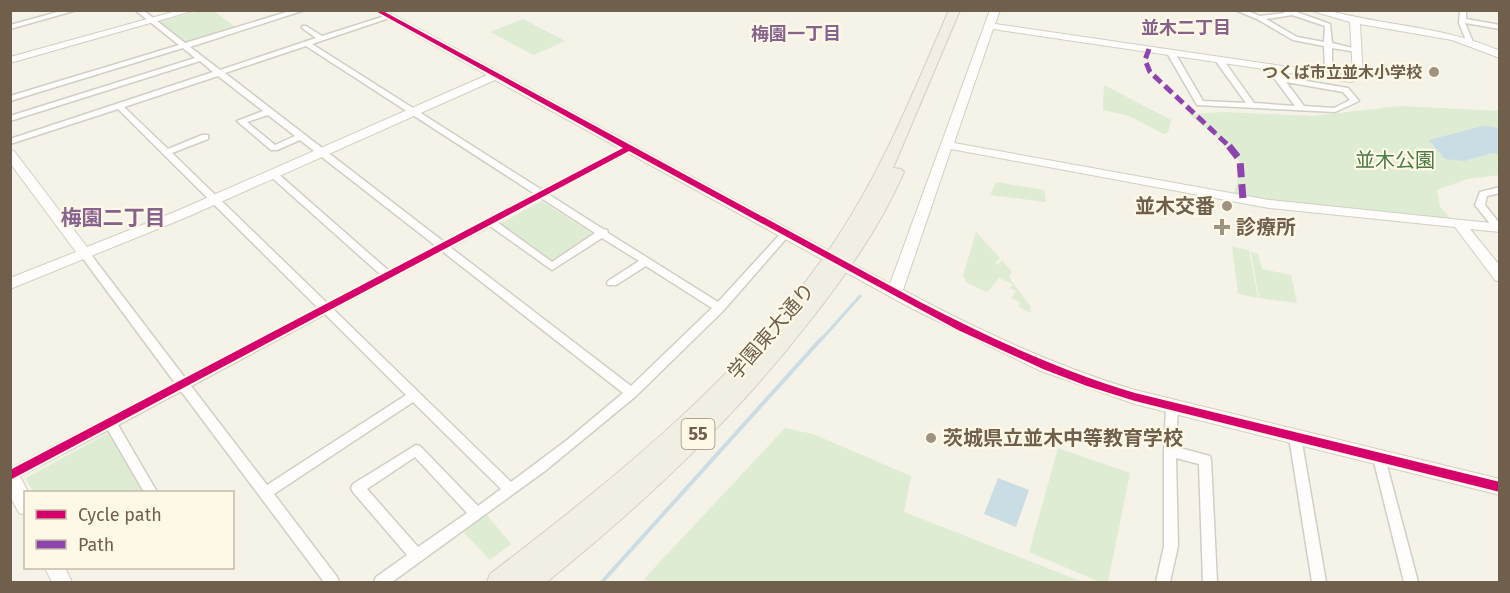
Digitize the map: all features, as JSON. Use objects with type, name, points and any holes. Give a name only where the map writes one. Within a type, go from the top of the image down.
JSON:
[{"type":"main road","name":"学園東大通り","points":[[499,582],[613,490],[695,416],[838,261],[880,180],[955,10]]},
{"type":"main road","name":"学園東大通り","points":[[529,582],[629,499],[708,425],[798,325],[892,181],[965,10]]},
{"type":"street","points":[[10,27],[49,13],[74,10]]},
{"type":"street","points":[[138,10],[632,393]]},
{"type":"street","points":[[10,60],[192,10]]},
{"type":"street","points":[[10,99],[302,10]]},
{"type":"street","points":[[895,291],[995,10]]},
{"type":"street","points":[[1238,10],[1258,18],[1295,39],[1356,50]]},
{"type":"street","points":[[1313,10],[1355,21],[1469,42],[1500,55]]},
{"type":"street","points":[[1463,10],[1461,12],[1464,21],[1462,23],[1469,42]]},
{"type":"street","points":[[1258,18],[1290,11],[1328,25],[1328,67]]},
{"type":"street","points":[[10,142],[321,39],[382,14],[838,261],[1000,347],[1046,367],[1110,390],[1172,407],[1500,487]]},
{"type":"street","points":[[989,26],[1355,79],[1358,77],[1355,21]]},
{"type":"street","points":[[1464,21],[1500,27]]},
{"type":"street","points":[[303,27],[321,39]]},
{"type":"street","points":[[306,44],[604,232],[719,308]]},
{"type":"street","points":[[1171,53],[1200,103],[1335,110],[1355,101],[1345,90],[1279,79]]},
{"type":"street","points":[[10,119],[200,59]]},
{"type":"street","points":[[1219,60],[1252,106]]},
{"type":"street","points":[[1270,68],[1301,108]]},
{"type":"street","points":[[10,284],[216,199],[496,75]]},
{"type":"street","points":[[119,106],[510,489]]},
{"type":"street","points":[[268,112],[241,121],[274,148],[301,137]]},
{"type":"street","points":[[167,152],[205,137]]},
{"type":"street","points":[[947,145],[1269,204],[1499,228]]},
{"type":"street","points":[[24,503],[10,476],[629,148]]},
{"type":"street","points":[[11,156],[332,582]]},
{"type":"street","points":[[273,174],[388,276]]},
{"type":"street","points":[[1498,193],[1483,195],[1479,205],[1499,228]]},
{"type":"street","points":[[490,221],[552,267],[604,232]]},
{"type":"street","points":[[1459,224],[1500,277]]},
{"type":"street","points":[[381,582],[569,445],[632,393],[719,308],[786,233]]},
{"type":"street","points":[[612,283],[647,261]]},
{"type":"street","points":[[265,493],[415,395]]},
{"type":"street","points":[[1163,582],[1171,546],[1172,407]]},
{"type":"street","points":[[111,424],[150,491]]},
{"type":"street","points":[[1295,437],[1319,582]]},
{"type":"street","points":[[417,556],[358,488],[416,450],[477,514]]},
{"type":"street","points":[[1170,451],[1205,460],[1210,582]]},
{"type":"street","points":[[1379,458],[1411,582]]},
{"type":"green space","points":[[200,11],[214,11],[238,29],[186,45],[158,22]]},
{"type":"green space","points":[[523,19],[565,41],[534,55],[490,32]]},
{"type":"green space","points":[[1104,85],[1171,120],[1168,132],[1164,134],[1129,116],[1103,110]]},
{"type":"green space","name":"並木公園","points":[[1400,106],[1499,111],[1499,175],[1467,179],[1437,190],[1440,207],[1450,218],[1233,196],[1242,166],[1232,150],[1189,114],[1225,112],[1313,116]]},
{"type":"green space","points":[[996,182],[1044,190],[1046,202],[990,195]]},
{"type":"green space","points":[[541,201],[595,235],[551,261],[498,225]]},
{"type":"green space","points":[[976,232],[1000,258],[995,263],[997,265],[1002,260],[1012,272],[1009,277],[1030,306],[1031,313],[1019,307],[1020,302],[1011,298],[1016,291],[1010,288],[1013,284],[999,278],[987,292],[967,283],[963,276]]},
{"type":"green space","points":[[1232,247],[1249,250],[1258,298],[1238,294]]},
{"type":"green space","points":[[1251,252],[1258,254],[1262,269],[1291,275],[1297,303],[1259,298]]},
{"type":"green space","points":[[785,428],[813,434],[911,476],[904,512],[1083,582],[648,582],[644,579]]},
{"type":"green space","points":[[110,432],[150,491],[32,491],[26,478]]},
{"type":"green space","points":[[1058,448],[1130,473],[1108,582],[1100,582],[1029,552]]},
{"type":"green space","points":[[486,514],[511,544],[490,560],[463,532]]},
{"type":"shaded area","points":[[1483,126],[1499,128],[1499,154],[1492,153],[1464,161],[1445,159],[1429,140]]},
{"type":"shaded area","points":[[998,478],[1029,490],[1016,527],[984,514]]},
{"type":"waterway","points":[[820,341],[860,296]]},
{"type":"waterway","points":[[602,582],[821,339]]},
{"type":"marked path","points":[[1149,49],[1145,60],[1150,72],[1232,149],[1240,160],[1243,200]]},
{"type":"cycle path","points":[[376,10],[919,305],[1047,367],[1135,397],[1500,487]]},
{"type":"cycle path","points":[[10,476],[629,148]]},
{"type":"place","name":"つくば市立並木小学校","points":[[1434,72]]},
{"type":"place","name":"並木交番","points":[[1227,206]]},
{"type":"place","name":"診療所","points":[[1222,227]]},
{"type":"place","name":"茨城県立並木中等教育学校","points":[[931,438]]},
{"type":"district","name":"並木二丁目","points":[[1186,28]]},
{"type":"district","name":"梅園一丁目","points":[[796,34]]},
{"type":"district","name":"梅園二丁目","points":[[113,218]]}]
